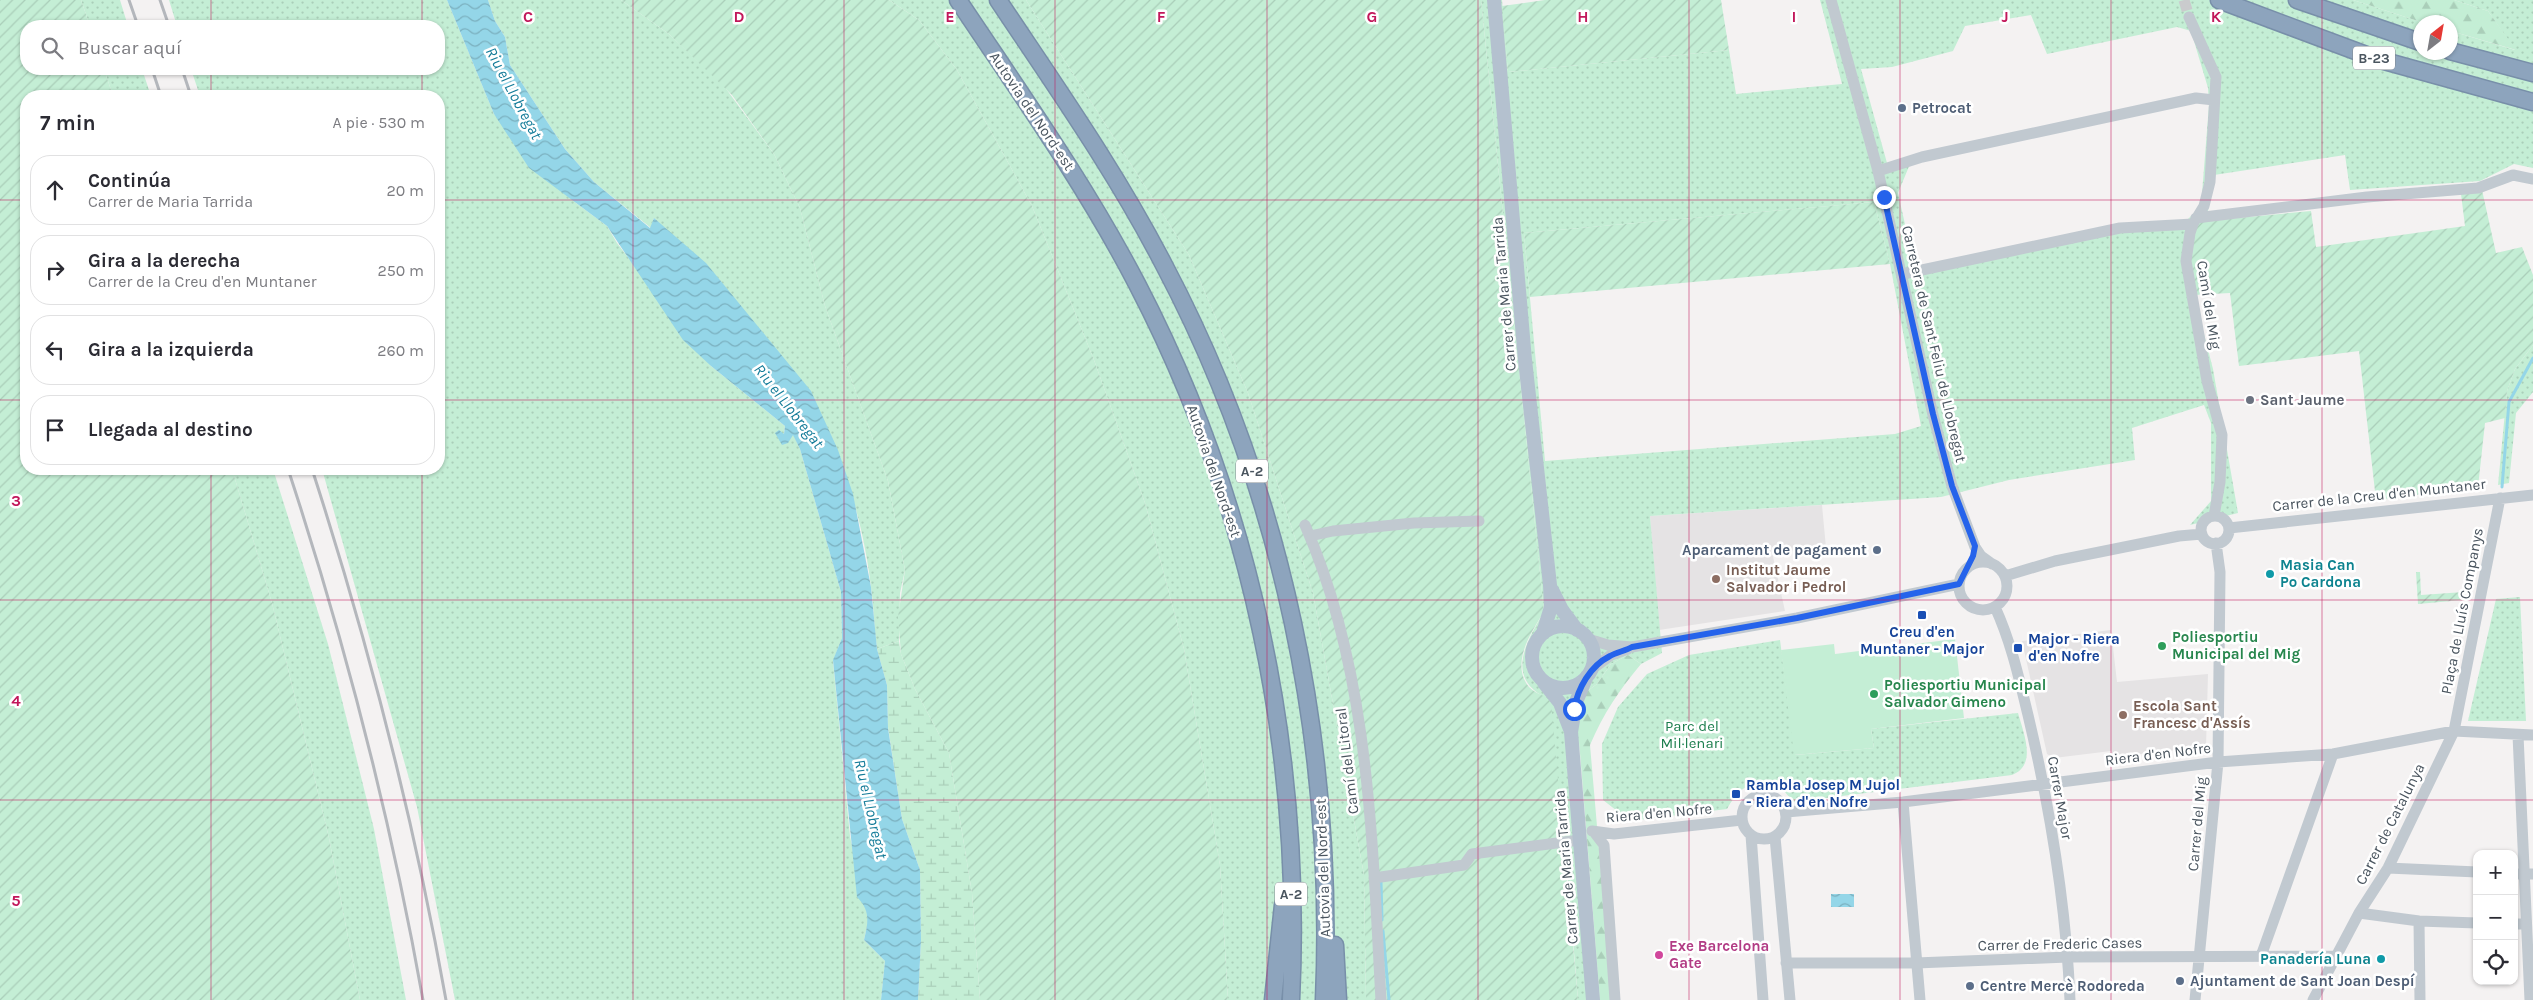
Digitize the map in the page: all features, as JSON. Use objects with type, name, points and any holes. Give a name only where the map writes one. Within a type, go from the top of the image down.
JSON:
[{"type":"highway","name":"Autovia del Nord-est","points":[[958,0],[1069,166],[1115,243],[1162,336],[1204,433],[1236,533],[1267,660],[1280,735],[1290,836],[1291,1000]]},
{"type":"highway","name":"Autovia del Nord-est","points":[[998,0],[1086,131],[1146,231],[1187,310],[1222,390],[1257,486],[1286,590],[1312,723],[1323,836],[1326,904],[1324,1000]]},
{"type":"highway","name":"B-23","points":[[2219,0],[2377,60],[2533,102]]},
{"type":"highway","name":"B-23","points":[[2297,0],[2413,40]]},
{"type":"highway","points":[[2458,53],[2533,73]]},
{"type":"highway","points":[[1273,1000],[1290,836]]},
{"type":"highway","points":[[1323,836],[1332,898],[1338,1000]]},
{"type":"main road","name":"Carrer de Maria Tarrida","points":[[1494,0],[1526,370],[1550,585],[1551,607],[1543,633]]},
{"type":"main road","name":"Carrer de Maria Tarrida","points":[[1550,585],[1562,610],[1583,634]]},
{"type":"main road","points":[[1560,626],[1583,634],[1594,655],[1589,673],[1577,685],[1566,688],[1554,687],[1544,682],[1535,671],[1532,658],[1534,644],[1543,633],[1560,626]]},
{"type":"main road","name":"Carrer de Maria Tarrida","points":[[1589,673],[1576,702],[1571,732],[1593,1000]]},
{"type":"main road","name":"Carrer de Maria Tarrida","points":[[1544,682],[1560,703],[1571,732]]},
{"type":"street","name":"Carretera de Sant Feliu de Llobregat","points":[[1831,0],[1878,171],[1947,468],[1975,547],[1980,556],[1992,564]]},
{"type":"street","name":"Camí del Mig","points":[[2189,17],[2216,77],[2210,182],[2204,206],[2194,221],[2186,261],[2207,381],[2222,435],[2220,482],[2214,516]]},
{"type":"street","points":[[1878,171],[1922,157],[2053,128],[2196,98],[2214,100]]},
{"type":"street","points":[[1903,274],[2120,228],[2194,221],[2367,197],[2478,188],[2513,176],[2533,179]]},
{"type":"street","name":"Carrer de la Creu d'en Muntaner","points":[[2229,528],[2533,495]]},
{"type":"street","name":"Plaça de Lluís Companys","points":[[2454,731],[2500,498]]},
{"type":"street","points":[[2005,576],[2064,559],[2179,536],[2202,534],[2210,542],[2216,543],[2227,537],[2229,528],[2225,520],[2214,516],[2204,522],[2202,534]]},
{"type":"street","points":[[1310,536],[1333,531],[1414,523],[1478,521]]},
{"type":"street","name":"Camí del Litoral","points":[[1306,525],[1328,583],[1354,693],[1364,758],[1374,878],[1381,1000]]},
{"type":"street","name":"Carrer del Mig","points":[[2200,957],[2218,762],[2220,572],[2216,543]]},
{"type":"street","points":[[1968,568],[1975,547]]},
{"type":"street","points":[[1980,562],[1992,564],[2005,576],[2006,593],[1995,607],[1984,610],[1970,606],[1961,595],[1959,584],[1961,576],[1968,568],[1980,562]]},
{"type":"street","points":[[1589,673],[1609,656],[1632,647],[1797,618],[1959,584]]},
{"type":"street","name":"Carrer Major","points":[[1995,607],[2010,640],[2044,784],[2068,957],[2070,1000]]},
{"type":"street","points":[[1583,634],[1608,646],[1632,647]]},
{"type":"street","name":"Riera d'en Nofre","points":[[1786,812],[1903,802],[2218,762],[2333,754],[2454,731],[2518,736],[2533,735]]},
{"type":"street","name":"Carrer de Catalunya","points":[[2313,1000],[2359,913],[2388,868],[2454,731]]},
{"type":"street","points":[[2518,736],[2530,1000]]},
{"type":"street","points":[[2261,956],[2333,754]]},
{"type":"street","points":[[1759,796],[1773,797],[1779,800],[1786,812],[1784,826],[1775,837],[1764,840],[1746,831],[1742,820],[1742,812],[1746,804],[1759,796]]},
{"type":"street","points":[[1903,802],[1920,1000]]},
{"type":"street","name":"Riera d'en Nofre","points":[[1579,834],[1594,832],[1614,834],[1742,820]]},
{"type":"street","name":"Carrer de Maria Tarrida","points":[[1594,832],[1604,845]]},
{"type":"street","points":[[1374,878],[1464,864],[1472,854],[1579,834]]},
{"type":"street","points":[[1614,834],[1604,845],[1615,1000]]},
{"type":"street","points":[[1751,835],[1763,1000]]},
{"type":"street","points":[[1775,837],[1790,1000]]},
{"type":"street","points":[[2388,868],[2473,872]]},
{"type":"street","points":[[2359,913],[2419,921],[2473,923]]},
{"type":"street","points":[[2419,921],[2420,1000]]},
{"type":"street","name":"Carrer de Frederic Cases","points":[[1786,963],[1916,963],[2068,957],[2335,956]]},
{"type":"street","points":[[2194,1000],[2200,957]]},
{"type":"shaded area","name":"Institut Jaume Salvador i Pedrol","points":[[1822,505],[1826,548],[1772,552],[1785,611],[1659,630],[1650,516]]},
{"type":"shaded area","name":"Escola Sant Francesc d'Assís","points":[[2111,630],[2117,682],[2208,674],[2206,747],[2112,757],[2111,751],[2054,758],[2047,754],[2022,641]]},
{"type":"green space","points":[[0,0],[81,0],[88,20],[20,20],[20,75],[106,75],[111,90],[20,90],[20,475],[234,475],[272,603],[329,838],[360,1000],[0,1000]]},
{"type":"green space","points":[[81,0],[120,0],[126,20],[88,20]]},
{"type":"green space","points":[[169,0],[447,0],[494,114],[576,203],[607,226],[617,243],[711,366],[785,426],[782,445],[793,434],[800,449],[841,592],[842,638],[833,661],[850,836],[863,902],[869,917],[864,940],[885,961],[881,1000],[455,1000],[417,807],[324,475],[445,475],[445,90],[198,90],[193,75],[445,75],[445,20],[175,20]]},
{"type":"green space","points":[[488,0],[621,0],[669,34],[724,86],[774,154],[800,208],[825,306],[888,481],[905,570],[900,593],[899,641],[877,649],[865,546],[848,482],[825,423],[654,218],[651,228],[594,182],[565,149],[510,65],[505,37],[495,21]]},
{"type":"green space","points":[[621,0],[889,0],[919,20],[957,70],[1032,206],[1094,360],[1145,503],[1184,649],[1220,865],[1228,1000],[980,1000],[972,893],[949,753],[915,689],[901,654],[898,617],[905,570],[888,481],[825,306],[800,208],[774,154],[732,95],[669,34]]},
{"type":"green space","points":[[889,0],[1026,0],[1189,255],[1248,393],[1313,593],[1364,875],[1366,1000],[1228,1000],[1220,865],[1184,649],[1145,503],[1094,360],[1032,206],[957,70],[919,20]]},
{"type":"green space","points":[[1026,0],[1481,0],[1544,612],[1524,648],[1522,668],[1524,678],[1529,687],[1551,702],[1578,1000],[1366,1000],[1364,875],[1313,593],[1248,393],[1189,255]]},
{"type":"green space","points":[[1481,0],[1502,0],[1508,72],[1729,50],[1736,94],[1842,84],[1820,0],[2353,0],[2413,19],[2413,60],[2458,60],[2458,33],[2515,50],[2488,11],[2454,0],[2533,0],[2533,168],[2514,164],[2480,181],[2350,190],[2345,155],[2214,175],[2194,295],[2213,369],[2238,513],[2190,525],[2211,501],[2211,423],[2204,405],[2132,428],[2135,460],[2009,480],[1941,497],[1650,516],[1662,653],[1641,664],[1628,655],[1611,664],[1597,684],[1582,695],[1579,755],[1600,1000],[1578,1000],[1564,832],[1541,695],[1530,687],[1524,677],[1522,667],[1523,656],[1532,633],[1544,612]],"holes":[[[2031,15],[2047,54],[2177,27],[2191,31],[2208,88],[2209,105],[2201,206],[2186,221],[1915,269],[1898,193],[1910,164],[1887,163],[1861,69],[1892,67],[1953,51],[1965,26]],[[1874,202],[1890,264],[1921,426],[1895,434],[1545,461],[1524,233]]]},
{"type":"green space","points":[[1545,0],[1721,0],[1729,50],[1508,72],[1502,6]]},
{"type":"green space","points":[[2353,0],[2454,0],[2488,11],[2516,50],[2458,33],[2458,15],[2413,15],[2413,19]]},
{"type":"green space","points":[[106,75],[144,75],[149,90],[111,90]]},
{"type":"green space","points":[[2482,190],[2496,253],[2522,247],[2533,275],[2533,345],[2515,369],[2507,391],[2505,418],[2485,423],[2478,487],[2376,500],[2359,351],[2239,366],[2230,293],[2194,295],[2190,259],[2195,222],[2311,211],[2316,247],[2465,226],[2461,194]]},
{"type":"green space","points":[[1874,202],[1890,264],[1530,297],[1524,233]]},
{"type":"green space","points":[[2533,345],[2533,392],[2516,413],[2509,483],[2498,485],[2507,391],[2515,369]]},
{"type":"green space","points":[[234,475],[275,475],[328,644],[374,829],[406,1000],[360,1000],[329,838],[272,603]]},
{"type":"green space","points":[[2416,572],[2420,572],[2421,595],[2464,592],[2465,572],[2470,572],[2463,600],[2418,604]]},
{"type":"green space","points":[[2520,597],[2526,721],[2468,721],[2496,599]]},
{"type":"green space","name":"Poliesportiu Municipal Salvador Gimeno","points":[[1955,639],[1964,718],[1871,729],[1874,748],[1794,755],[1781,650],[1834,644],[1835,654]]},
{"type":"green space","name":"Parc del Mil·lenari","points":[[1780,640],[1795,755],[1874,748],[1871,729],[2018,713],[2027,747],[2025,764],[2012,775],[1793,802],[1785,792],[1776,786],[1767,782],[1758,782],[1741,790],[1727,809],[1630,821],[1603,800],[1602,744],[1618,707],[1647,674],[1689,655]]},
{"type":"green space","points":[[899,641],[901,654],[915,689],[949,753],[972,893],[980,1000],[918,1000],[921,940],[920,870],[902,819],[888,727],[887,685],[877,649]]},
{"type":"green space","points":[[1628,655],[1641,664],[1612,702],[1590,745],[1612,1000],[1600,1000],[1577,716],[1582,695],[1597,684],[1611,664]]},
{"type":"water","name":"Riu el Llobregat","points":[[447,0],[488,0],[495,21],[505,37],[510,65],[565,149],[594,182],[650,228],[654,218],[706,263],[811,391],[838,450],[853,494],[871,587],[877,649],[887,685],[888,728],[902,819],[920,870],[921,940],[918,1000],[881,1000],[885,961],[864,940],[867,917],[865,907],[857,897],[833,660],[842,638],[841,592],[800,449],[793,435],[788,443],[782,445],[775,433],[779,430],[784,434],[785,426],[711,366],[683,340],[607,226],[529,168],[494,114]]},
{"type":"water","points":[[1831,894],[1854,894],[1854,907],[1831,907]]},
{"type":"waterway","points":[[2502,487],[2509,402],[2533,358]]},
{"type":"waterway","points":[[1381,882],[1382,920]]},
{"type":"waterway","points":[[1383,931],[1389,1000]]},
{"type":"tunnel","points":[[2184,0],[2189,17]]},
{"type":"railway","points":[[129,0],[136,20]]},
{"type":"railway","points":[[160,0],[167,20]]},
{"type":"railway","points":[[154,75],[159,90]]},
{"type":"railway","points":[[184,75],[189,90]]},
{"type":"railway","points":[[290,475],[329,600],[365,732],[396,865],[423,1000]]},
{"type":"railway","points":[[314,475],[333,534],[388,732],[419,865],[446,1000]]},
{"type":"place","name":"Petrocat","points":[[1902,108]]},
{"type":"place","name":"Sant Jaume","points":[[2250,400]]},
{"type":"place","name":"Aparcament de pagament","points":[[1877,550]]},
{"type":"place","name":"Masia Can Po Cardona","points":[[2270,574]]},
{"type":"place","name":"Institut Jaume Salvador i Pedrol","points":[[1716,579]]},
{"type":"place","name":"Creu d'en Muntaner - Major","points":[[1922,615]]},
{"type":"place","name":"Poliesportiu Municipal del Mig","points":[[2162,646]]},
{"type":"place","name":"Major - Riera d'en Nofre","points":[[2018,648]]},
{"type":"place","name":"Poliesportiu Municipal Salvador Gimeno","points":[[1874,694]]},
{"type":"place","name":"Escola Sant Francesc d'Assís","points":[[2123,715]]},
{"type":"place","name":"Rambla Josep M Jujol - Riera d'en Nofre","points":[[1736,794]]},
{"type":"place","name":"Exe Barcelona Gate","points":[[1659,955]]},
{"type":"place","name":"Panadería Luna","points":[[2381,959]]},
{"type":"place","name":"Ajuntament de Sant Joan Despí","points":[[2180,981]]},
{"type":"place","name":"Centre Mercè Rodoreda","points":[[1970,986]]},
{"type":"route","points":[[1574,709],[1586,678],[1592,669],[1609,656],[1626,651],[1632,647],[1797,618],[1959,584],[1961,576],[1968,568],[1975,546],[1952,486],[1933,414],[1903,274],[1884,197]]}]
